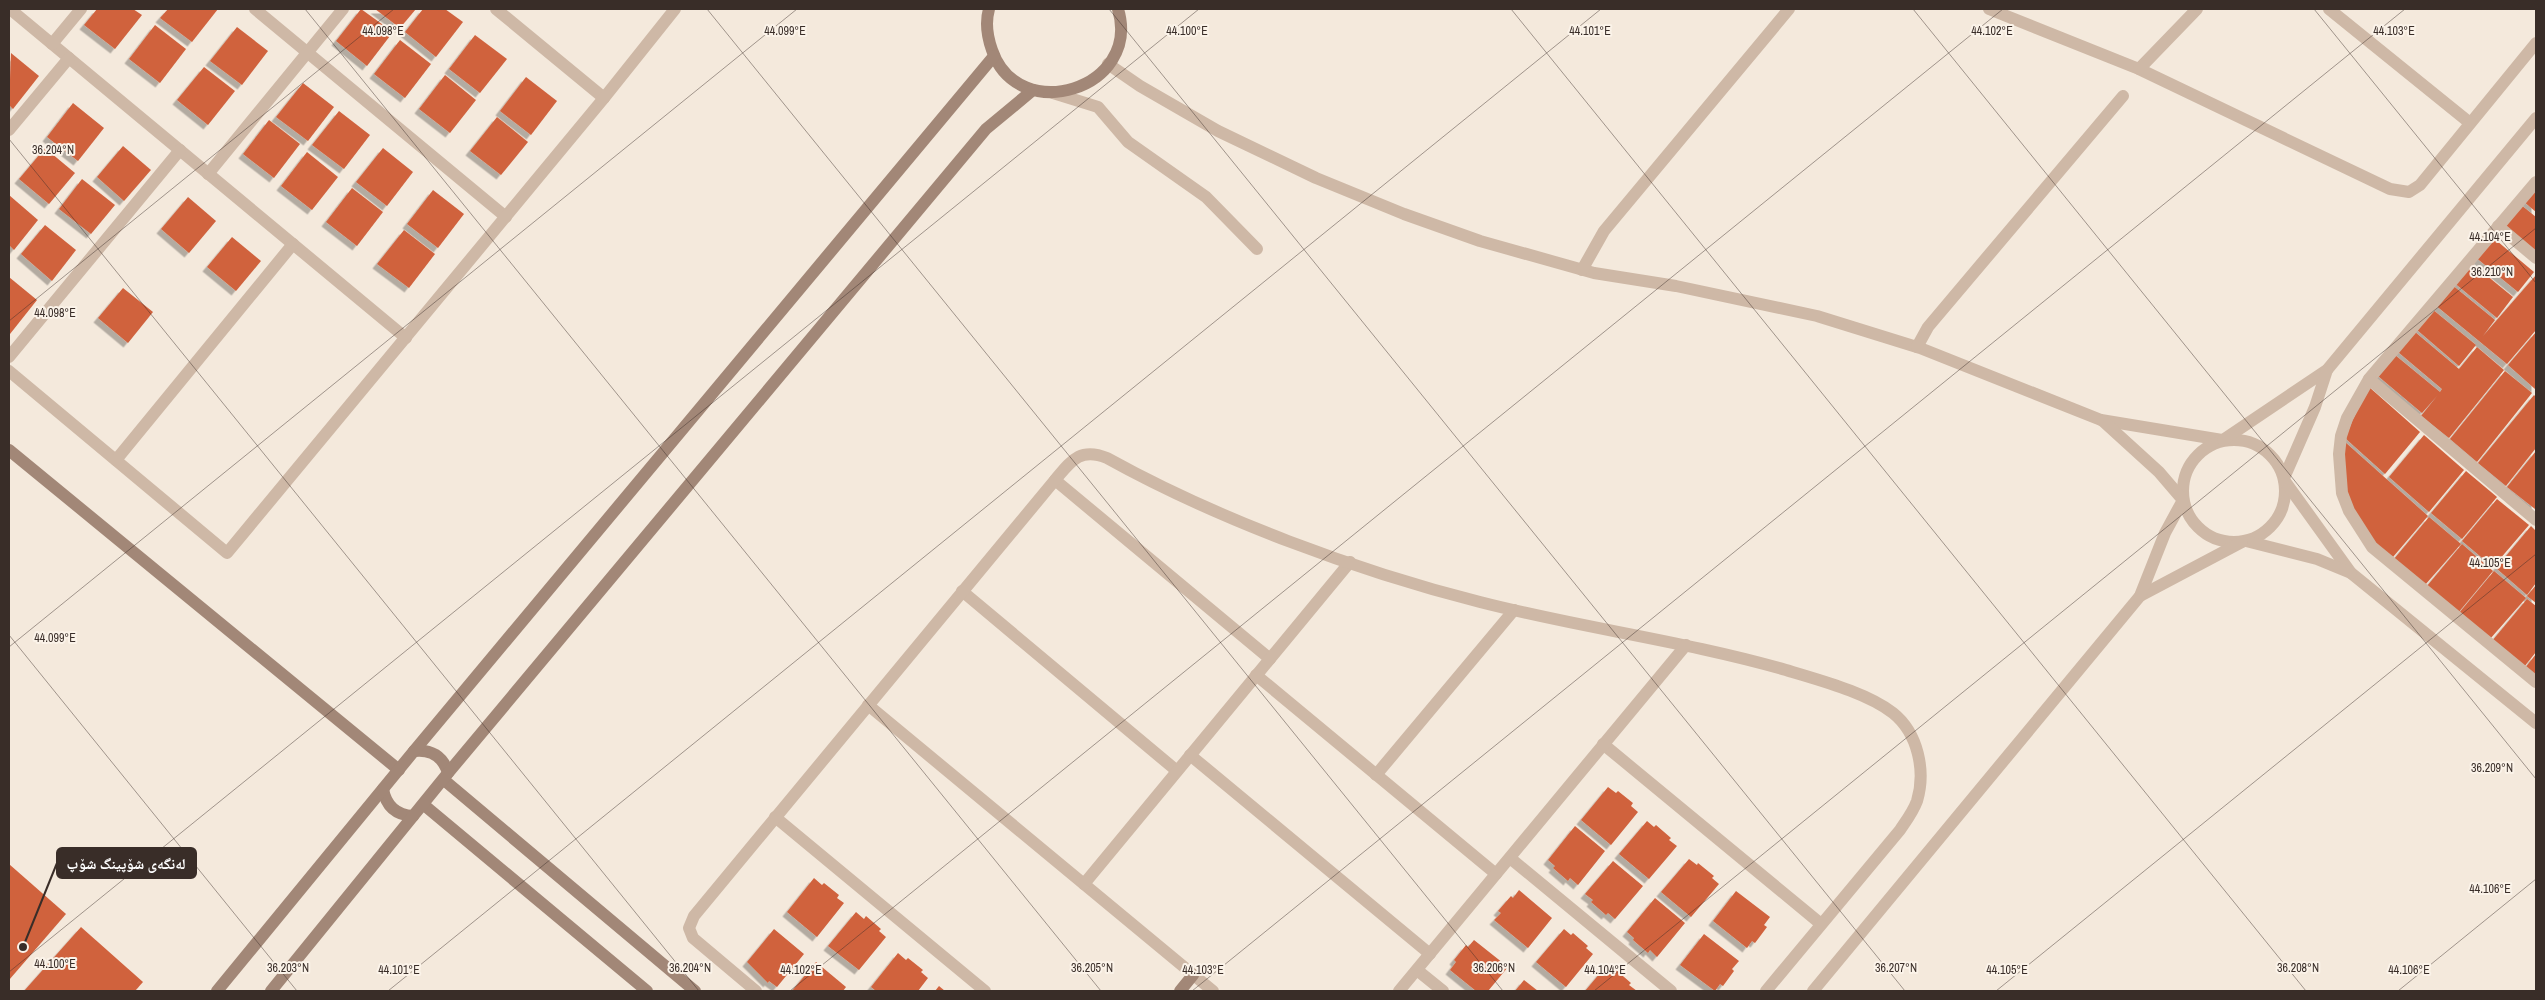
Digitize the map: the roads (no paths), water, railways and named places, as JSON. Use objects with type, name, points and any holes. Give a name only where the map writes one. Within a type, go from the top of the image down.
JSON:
[{"type":"street","points":[[10,9],[406,338]]},
{"type":"street","points":[[52,44],[82,9]]},
{"type":"street","points":[[255,9],[506,217]]},
{"type":"street","points":[[208,174],[343,9]]},
{"type":"street","points":[[496,9],[604,98]]},
{"type":"street","points":[[9,371],[227,553],[604,98],[675,9]]},
{"type":"street","points":[[989,9],[987,36],[994,56],[1010,76],[1033,90],[1053,93],[1098,106],[1128,142],[1206,197],[1257,249]]},
{"type":"street","points":[[1053,93],[1072,90],[1090,82],[1108,64],[1118,46],[1121,29],[1118,9]]},
{"type":"street","points":[[1582,270],[1604,231],[1790,9]]},
{"type":"street","points":[[1994,9],[2139,69],[2390,189],[2409,192],[2420,185],[2536,43]]},
{"type":"street","points":[[2139,69],[2197,9]]},
{"type":"street","points":[[2329,9],[2470,123]]},
{"type":"street","points":[[217,991],[414,751],[994,56]]},
{"type":"street","points":[[9,130],[69,58]]},
{"type":"street","points":[[1108,64],[1218,131],[1316,178],[1413,217],[1489,243],[1582,270],[1746,299],[1817,316],[1916,347],[2003,379],[2101,420],[2222,440],[2236,439],[2261,447],[2279,466],[2284,479],[2351,573],[2536,723]]},
{"type":"street","points":[[271,991],[413,816],[986,129],[1033,90]]},
{"type":"street","points":[[1916,347],[1928,327],[2123,96]]},
{"type":"street","points":[[2351,573],[2308,556],[2245,541],[2218,540],[2206,534],[2195,524],[2183,500],[2182,487],[2190,463],[2204,449],[2222,440],[2327,370],[2536,118]]},
{"type":"street","points":[[9,357],[180,150]]},
{"type":"street","points":[[2536,182],[2369,379],[2356,399],[2341,436],[2339,454],[2342,493],[2349,511],[2372,547],[2536,682]]},
{"type":"street","points":[[2498,226],[2536,258]]},
{"type":"street","points":[[116,460],[293,244]]},
{"type":"street","points":[[2140,596],[2266,531],[2280,513],[2284,497],[2284,479],[2315,407],[2327,370]]},
{"type":"street","points":[[2369,379],[2536,520]]},
{"type":"street","points":[[2101,420],[2159,472],[2183,500]]},
{"type":"street","points":[[9,450],[399,770]]},
{"type":"street","points":[[756,991],[693,938],[689,928],[694,916],[1055,480],[1077,457],[1091,453],[1100,455],[1204,505],[1350,562],[1422,586],[1514,610],[1726,653],[1813,678],[1851,692],[1894,714],[1912,737],[1920,762],[1917,802],[1900,830],[1766,991]]},
{"type":"street","points":[[1055,480],[1270,659]]},
{"type":"street","points":[[1813,991],[2140,596],[2165,533],[2183,500]]},
{"type":"street","points":[[1084,884],[1350,562]]},
{"type":"street","points":[[962,591],[1177,771]]},
{"type":"street","points":[[1376,775],[1514,610]]},
{"type":"street","points":[[1399,991],[1686,645]]},
{"type":"street","points":[[1256,675],[1496,874]]},
{"type":"street","points":[[868,705],[1213,991]]},
{"type":"street","points":[[1603,744],[1821,924]]},
{"type":"street","points":[[414,751],[429,751],[436,754],[446,766],[446,777],[695,991]]},
{"type":"street","points":[[1190,755],[1430,954]]},
{"type":"street","points":[[383,789],[387,803],[392,809],[398,813],[413,816]]},
{"type":"street","points":[[424,805],[647,991]]},
{"type":"street","points":[[775,817],[985,991]]},
{"type":"street","points":[[1510,858],[1671,991]]},
{"type":"street","points":[[1417,970],[1443,991]]},
{"type":"street","points":[[1180,991],[1193,975]]},
{"type":"place","name":"لەنگەی شۆپینگ شۆپ","points":[[23,947]]}]
